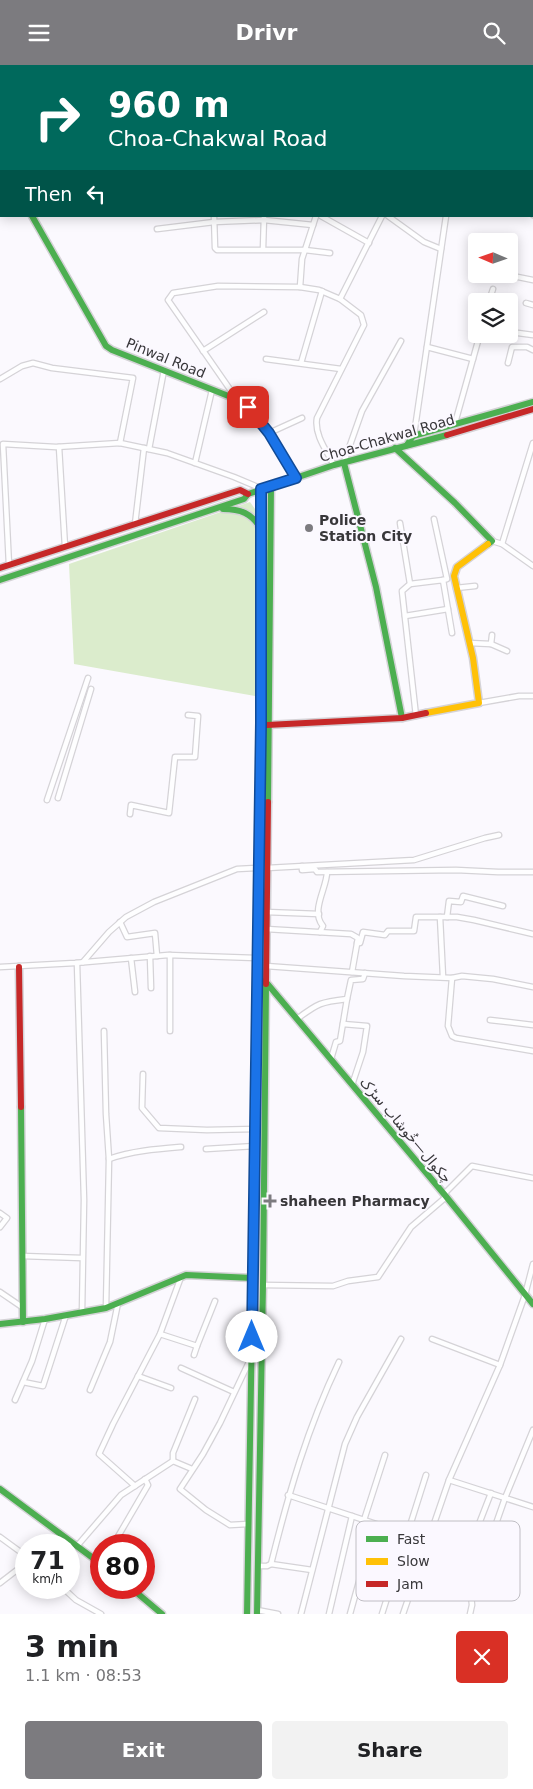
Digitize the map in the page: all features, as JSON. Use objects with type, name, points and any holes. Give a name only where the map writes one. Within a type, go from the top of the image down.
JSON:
[{"type":"main road","name":"Pinwal Road","points":[[33,217],[106,345],[112,350],[236,399],[248,407],[269,433],[296,478]]},
{"type":"main road","points":[[406,445],[414,436],[533,402]]},
{"type":"main road","name":"Choa-Chakwal Road","points":[[248,494],[334,465],[406,445],[414,445],[533,409]]},
{"type":"main road","points":[[261,723],[268,726],[402,718],[479,703],[454,570],[492,541],[455,503],[395,448]]},
{"type":"main road","points":[[344,463],[376,587],[402,718]]},
{"type":"main road","points":[[247,1614],[258,958],[268,726],[271,486]]},
{"type":"main road","points":[[257,1612],[266,1067],[266,911],[262,868],[261,489]]},
{"type":"main road","points":[[0,568],[240,490],[248,494],[244,499],[204,513],[0,580]]},
{"type":"main road","points":[[204,513],[226,509],[242,510],[253,516],[261,529]]},
{"type":"main road","points":[[19,967],[22,1323]]},
{"type":"main road","name":"چکوال—خُوشاب سڑک","points":[[258,974],[445,1195],[533,1304]]},
{"type":"main road","points":[[257,1066],[266,1067]]},
{"type":"main road","points":[[0,1324],[22,1323],[106,1308],[186,1275],[253,1278]]},
{"type":"main road","points":[[0,1489],[61,1534]]},
{"type":"main road","points":[[144,1599],[162,1614]]},
{"type":"street","points":[[300,287],[302,259],[316,217]]},
{"type":"street","points":[[323,217],[369,243]]},
{"type":"street","points":[[340,299],[382,217]]},
{"type":"street","points":[[389,217],[424,242],[441,249]]},
{"type":"street","points":[[414,436],[446,217]]},
{"type":"street","points":[[157,229],[214,219],[264,218],[313,225]]},
{"type":"street","points":[[263,249],[264,218]]},
{"type":"street","points":[[214,219],[216,250],[305,250],[330,253]]},
{"type":"street","points":[[518,277],[533,280]]},
{"type":"street","points":[[236,399],[168,300],[173,293],[218,286],[300,287],[322,291],[340,299],[361,315],[364,325],[315,425],[334,465]]},
{"type":"street","points":[[492,293],[493,289]]},
{"type":"street","points":[[301,363],[322,291]]},
{"type":"street","points":[[526,303],[533,305]]},
{"type":"street","points":[[203,351],[264,312]]},
{"type":"street","points":[[518,333],[533,335]]},
{"type":"street","points":[[344,463],[362,411],[401,341]]},
{"type":"street","points":[[454,424],[477,343]]},
{"type":"street","points":[[427,347],[473,359]]},
{"type":"street","points":[[508,363],[512,347],[526,347],[533,350]]},
{"type":"street","points":[[266,359],[341,369]]},
{"type":"street","points":[[0,379],[22,366],[32,363],[60,370],[133,378],[120,443]]},
{"type":"street","points":[[135,525],[147,448],[164,370]]},
{"type":"street","points":[[195,463],[212,390]]},
{"type":"street","points":[[269,433],[302,418]]},
{"type":"street","points":[[9,565],[3,444],[59,447],[120,443],[147,448],[195,463],[261,489]]},
{"type":"street","points":[[502,544],[533,443]]},
{"type":"street","points":[[59,447],[65,547]]},
{"type":"street","points":[[0,517],[7,517]]},
{"type":"street","points":[[416,716],[402,591],[410,584],[447,579],[434,519]]},
{"type":"street","points":[[400,523],[410,584]]},
{"type":"street","points":[[492,541],[502,544],[533,566]]},
{"type":"street","points":[[443,580],[452,633]]},
{"type":"street","points":[[456,588],[475,586]]},
{"type":"street","points":[[405,616],[448,609]]},
{"type":"street","points":[[491,644],[492,635]]},
{"type":"street","points":[[469,643],[491,644],[507,651]]},
{"type":"street","points":[[48,800],[88,677]]},
{"type":"street","points":[[58,798],[92,689]]},
{"type":"street","points":[[479,703],[519,696],[533,696]]},
{"type":"street","points":[[130,814],[131,805],[169,813],[175,757],[195,757],[198,717],[188,715]]},
{"type":"street","points":[[82,1313],[84,1199],[80,963],[108,932],[120,922],[154,902],[237,869],[414,860],[500,835]]},
{"type":"street","points":[[302,866],[302,870],[315,869],[317,872],[456,870],[533,872]]},
{"type":"street","points":[[320,933],[323,926],[319,922],[319,903],[327,879],[326,871]]},
{"type":"street","points":[[447,917],[449,901],[461,902],[463,896],[503,906]]},
{"type":"street","points":[[266,911],[318,914]]},
{"type":"street","points":[[357,943],[360,943],[362,932],[385,935],[388,931],[414,931],[416,917],[447,917],[474,920],[533,934]]},
{"type":"street","points":[[440,917],[442,977]]},
{"type":"street","points":[[120,922],[127,937],[155,933],[157,956]]},
{"type":"street","points":[[266,929],[351,935],[358,938],[352,972]]},
{"type":"street","points":[[170,955],[170,1031]]},
{"type":"street","points":[[0,967],[80,963],[170,955],[258,958]]},
{"type":"street","points":[[150,956],[151,988]]},
{"type":"street","points":[[131,958],[135,992]]},
{"type":"street","points":[[266,966],[452,978],[462,975],[533,987]]},
{"type":"street","points":[[331,1059],[336,1042],[340,1041],[351,980],[363,979],[365,973]]},
{"type":"street","points":[[452,978],[448,1026],[452,1036],[533,1051]]},
{"type":"street","points":[[297,1019],[315,1005],[347,999]]},
{"type":"street","points":[[490,1019],[533,1025]]},
{"type":"street","points":[[343,1024],[367,1026],[363,1052],[352,1085]]},
{"type":"street","points":[[104,1031],[109,1159],[106,1308]]},
{"type":"street","points":[[143,1074],[142,1107],[159,1128],[207,1130],[256,1129]]},
{"type":"street","points":[[206,1149],[255,1146]]},
{"type":"street","points":[[109,1159],[157,1149],[181,1147]]},
{"type":"street","points":[[263,1285],[333,1286],[348,1281],[378,1277],[411,1227],[445,1195],[472,1165],[533,1178]]},
{"type":"street","points":[[0,1213],[7,1218],[0,1227]]},
{"type":"street","points":[[22,1256],[82,1258]]},
{"type":"street","points":[[435,1521],[448,1480],[500,1365],[525,1295],[533,1264]]},
{"type":"street","points":[[135,1486],[99,1454],[160,1334],[181,1277]]},
{"type":"street","points":[[0,1292],[22,1307]]},
{"type":"street","points":[[194,1355],[215,1301]]},
{"type":"street","points":[[90,1389],[110,1342],[118,1303]]},
{"type":"street","points":[[23,1382],[43,1386],[66,1315]]},
{"type":"street","points":[[15,1401],[32,1361],[46,1319]]},
{"type":"street","points":[[160,1334],[197,1346]]},
{"type":"street","points":[[302,1614],[344,1444],[401,1339]]},
{"type":"street","points":[[432,1339],[500,1365]]},
{"type":"street","points":[[250,1524],[230,1525],[206,1510],[180,1489],[220,1423],[252,1354]]},
{"type":"street","points":[[271,1564],[288,1495],[320,1401],[339,1361]]},
{"type":"street","points":[[181,1368],[234,1391]]},
{"type":"street","points":[[138,1376],[171,1387]]},
{"type":"street","points":[[173,1461],[173,1453],[195,1399]]},
{"type":"street","points":[[497,1521],[533,1429]]},
{"type":"street","points":[[288,1495],[364,1520],[385,1455]]},
{"type":"street","points":[[173,1461],[192,1469]]},
{"type":"street","points":[[80,1543],[121,1495],[173,1461]]},
{"type":"street","points":[[411,1521],[426,1475]]},
{"type":"street","points":[[120,1534],[148,1485],[145,1479]]},
{"type":"street","points":[[448,1480],[533,1507]]},
{"type":"street","points":[[481,1521],[491,1493]]},
{"type":"street","points":[[329,1614],[352,1516]]},
{"type":"street","points":[[0,1537],[15,1548]]},
{"type":"street","points":[[258,1566],[269,1566],[271,1564],[312,1570]]},
{"type":"street","points":[[0,1583],[15,1571]]},
{"type":"street","points":[[350,1614],[356,1592]]},
{"type":"street","points":[[75,1599],[101,1614]]},
{"type":"street","points":[[382,1614],[386,1601]]},
{"type":"street","points":[[403,1614],[407,1601]]},
{"type":"street","points":[[470,1614],[471,1601]]},
{"type":"street","points":[[257,1612],[278,1614]]},
{"type":"green space","points":[[250,502],[255,509],[255,696],[74,664],[69,564]]},
{"type":"traffic: fast","points":[[33,217],[106,346],[236,399],[263,426],[295,478]]},
{"type":"traffic: fast","points":[[407,445],[413,436],[533,402]]},
{"type":"traffic: fast","points":[[0,580],[244,499],[248,494],[334,465],[447,435]]},
{"type":"traffic: fast","points":[[395,448],[455,503],[492,541],[488,544]]},
{"type":"traffic: fast","points":[[344,463],[376,587],[402,718]]},
{"type":"traffic: fast","points":[[268,802],[271,486]]},
{"type":"traffic: fast","points":[[259,853],[261,489]]},
{"type":"traffic: fast","points":[[223,509],[245,513],[254,519],[261,529]]},
{"type":"traffic: fast","points":[[265,981],[444,1194],[533,1304]]},
{"type":"traffic: fast","points":[[247,1614],[258,982]]},
{"type":"traffic: fast","points":[[257,1614],[266,984]]},
{"type":"traffic: fast","points":[[21,1107],[23,1322]]},
{"type":"traffic: fast","points":[[0,1324],[45,1319],[106,1308],[186,1275],[253,1278]]},
{"type":"traffic: fast","points":[[0,1489],[90,1556]]},
{"type":"traffic: fast","points":[[144,1599],[162,1614]]},
{"type":"traffic: slow","points":[[426,713],[479,703],[473,658],[454,576],[457,567],[488,544]]},
{"type":"traffic: jam","points":[[447,435],[533,409]]},
{"type":"traffic: jam","points":[[0,568],[240,490],[248,494]]},
{"type":"traffic: jam","points":[[267,725],[402,718],[426,713]]},
{"type":"traffic: jam","points":[[266,984],[268,802]]},
{"type":"traffic: jam","points":[[258,982],[259,853]]},
{"type":"traffic: jam","points":[[19,967],[21,1107]]},
{"type":"place","name":"Police Station City","points":[[309,528]]},
{"type":"place","name":"shaheen Pharmacy","points":[[270,1201]]},
{"type":"route","points":[[248,407],[269,433],[296,478],[261,489],[261,723],[252,1337]]}]
